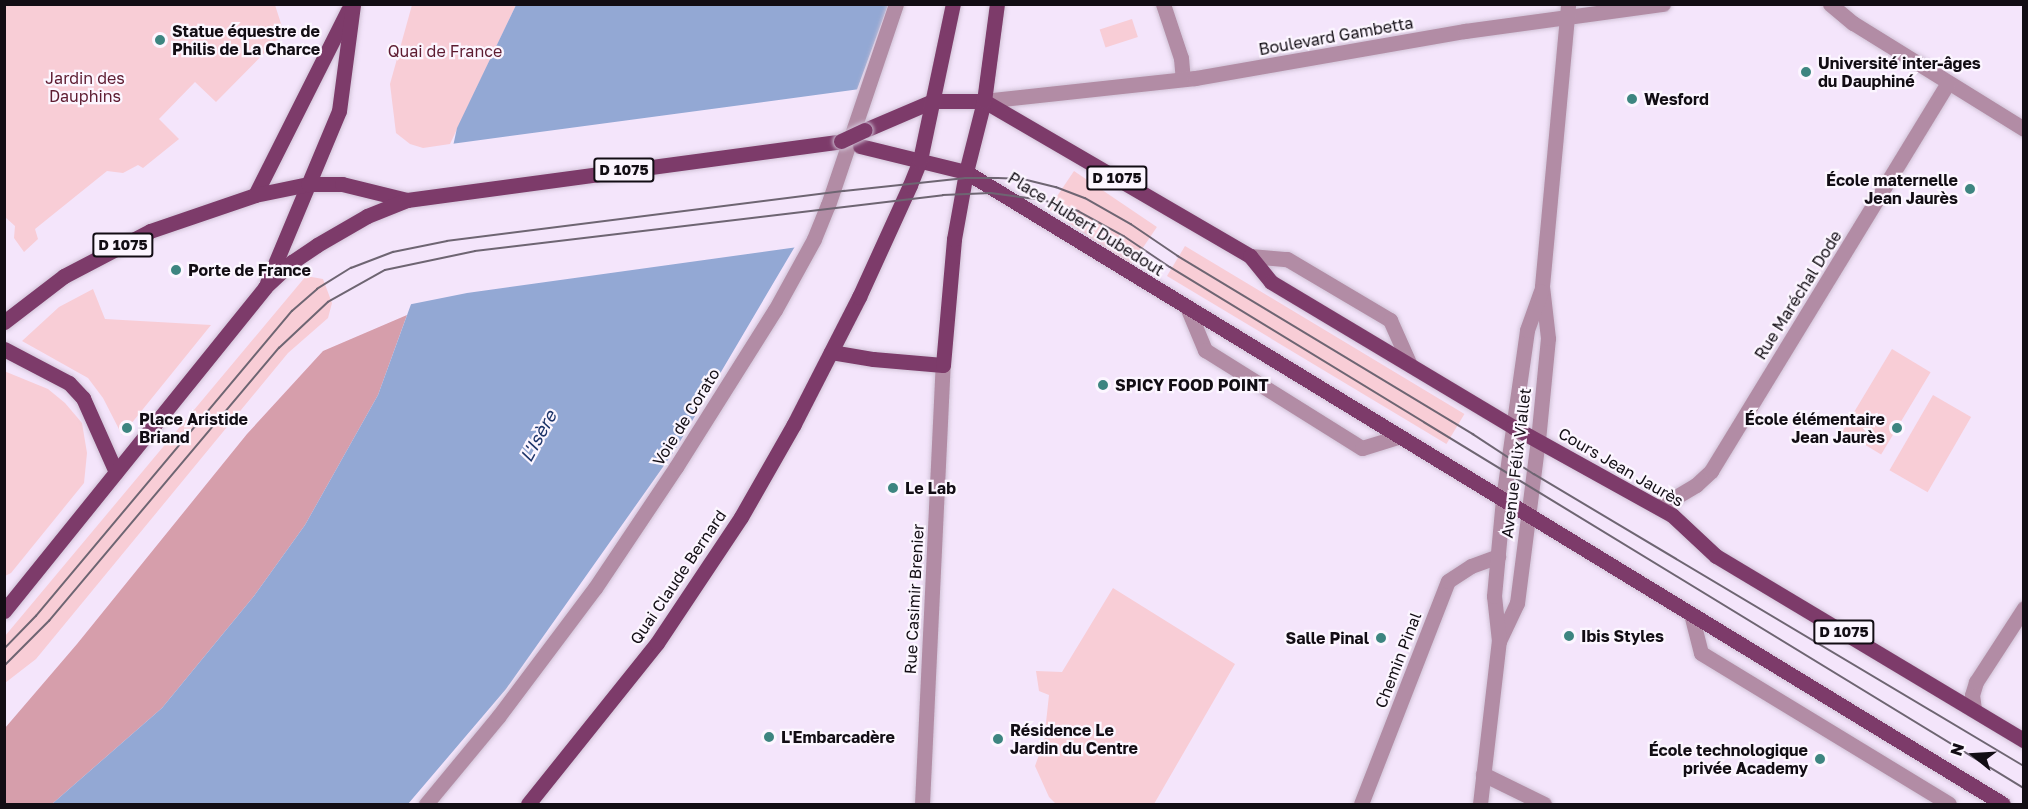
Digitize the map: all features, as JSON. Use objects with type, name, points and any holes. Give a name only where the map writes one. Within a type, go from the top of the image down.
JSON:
[{"type":"main road","points":[[265,287],[339,111],[352,4]]},
{"type":"main road","points":[[255,195],[352,4]]},
{"type":"main road","points":[[920,160],[953,4]]},
{"type":"main road","points":[[831,352],[873,359],[943,365],[954,239],[966,172],[984,101],[997,4]]},
{"type":"main road","points":[[933,101],[984,101]]},
{"type":"main road","name":"D 1075","points":[[4,611],[265,287],[292,262],[316,245],[367,216],[406,200],[841,141],[933,101]]},
{"type":"main road","name":"D 1075","points":[[984,101],[1250,256]]},
{"type":"main road","name":"Place Hubert Dubedout","points":[[841,141],[966,172],[1187,307]]},
{"type":"main road","name":"Quai Claude Bernard","points":[[528,804],[657,643],[741,517],[831,352],[893,227],[920,160]]},
{"type":"main road","name":"D 1075","points":[[4,322],[64,276],[150,231],[255,195],[308,184],[342,184],[406,200]]},
{"type":"main road","name":"Cours Jean Jaurès","points":[[1250,256],[1271,282],[1513,427],[1659,507],[1672,515],[1716,556],[2024,740]]},
{"type":"main road","points":[[1187,307],[2004,804]]},
{"type":"main road","points":[[4,349],[69,383],[83,398],[116,472]]},
{"type":"street","name":"Voie de Corato","points":[[426,804],[498,717],[595,588],[676,468],[775,310],[814,239],[828,205],[896,4]]},
{"type":"street","points":[[984,101],[1189,79],[1163,4]]},
{"type":"street","name":"Boulevard Gambetta","points":[[1189,79],[1568,11],[1663,4]]},
{"type":"street","points":[[1830,4],[1853,23],[2024,129]]},
{"type":"street","name":"Avenue Félix Viallet","points":[[1499,641],[1516,603],[1538,440],[1548,338],[1542,286],[1568,11]]},
{"type":"street","name":"Rue Maréchal Dode","points":[[1659,507],[1696,485],[1711,471],[1948,83]]},
{"type":"street","points":[[1250,256],[1287,259],[1389,320],[1410,365]]},
{"type":"street","name":"Avenue Félix Viallet","points":[[1480,804],[1499,641],[1494,596],[1503,499],[1527,330],[1542,286]]},
{"type":"street","points":[[1187,307],[1205,350],[1362,448],[1397,436]]},
{"type":"street","name":"Rue Casimir Brenier","points":[[922,804],[943,365]]},
{"type":"street","name":"Chemin Pinal","points":[[1361,804],[1448,581],[1471,566],[1498,556]]},
{"type":"street","points":[[1974,709],[1972,695],[1976,682],[2021,612]]},
{"type":"street","points":[[1690,614],[1701,653],[1949,804]]},
{"type":"street","points":[[1483,774],[1544,804]]},
{"type":"green space","name":"Jardin des Dauphins","points":[[4,5],[275,5],[284,33],[216,102],[195,82],[159,119],[179,139],[143,168],[138,165],[123,173],[107,171],[35,229],[38,239],[24,252],[14,238],[15,226],[5,217]]},
{"type":"green space","name":"Quai de France","points":[[412,5],[516,5],[450,144],[423,148],[410,144],[396,133],[390,84]]},
{"type":"green space","points":[[1132,19],[1138,37],[1106,48],[1100,30]]},
{"type":"green space","points":[[1074,171],[1157,227],[1131,265],[1048,209]]},
{"type":"green space","points":[[1185,246],[1464,414],[1446,444],[1167,276]]},
{"type":"green space","points":[[306,276],[323,279],[332,303],[328,318],[288,353],[36,659],[5,683],[5,636]]},
{"type":"green space","points":[[93,289],[105,319],[211,325],[122,435],[103,398],[88,378],[22,341],[59,307]]},
{"type":"green space","points":[[1892,349],[1931,372],[1881,454],[1843,431]]},
{"type":"green space","points":[[4,371],[48,389],[65,403],[82,423],[87,453],[84,483],[11,573],[5,576]]},
{"type":"green space","points":[[1933,395],[1971,417],[1928,492],[1890,470]]},
{"type":"green space","points":[[1113,588],[1235,664],[1154,804],[1056,804],[1049,797],[1035,766],[1044,741],[1049,695],[1039,691],[1036,671],[1062,672]]},
{"type":"shaded area","points":[[407,315],[378,395],[305,525],[254,596],[162,708],[52,804],[5,804],[5,728],[77,644],[247,434],[323,351]]},
{"type":"water","name":"L'Isère","points":[[516,5],[888,5],[807,226],[675,450],[506,689],[408,804],[52,804],[162,708],[254,596],[305,525],[378,395],[430,252],[457,128]]},
{"type":"pier","points":[[860,89],[810,227],[798,247],[467,293],[407,305],[427,252],[451,144]]},
{"type":"tram line","points":[[4,649],[36,616],[292,311],[317,289],[351,268],[393,252],[447,241],[844,191],[965,178],[1023,179],[1056,187],[1085,198],[1131,224],[1178,256],[1473,434],[1534,474],[2024,766]]},
{"type":"tram line","points":[[4,666],[49,621],[279,348],[328,302],[385,270],[475,251],[943,195],[991,193],[1043,200],[1078,211],[1124,236],[1170,267],[2024,788]]},
{"type":"place","name":"Statue équestre de Philis de La Charce","points":[[160,40]]},
{"type":"place","name":"Université inter-âges du Dauphiné","points":[[1806,72]]},
{"type":"place","name":"Wesford","points":[[1632,99]]},
{"type":"place","name":"École maternelle Jean Jaurès","points":[[1970,189]]},
{"type":"place","name":"Porte de France","points":[[176,270]]},
{"type":"place","name":"SPICY FOOD POINT","points":[[1103,385]]},
{"type":"place","name":"Place Aristide Briand","points":[[127,428]]},
{"type":"place","name":"École élémentaire Jean Jaurès","points":[[1897,428]]},
{"type":"place","name":"Le Lab","points":[[893,488]]},
{"type":"place","name":"Ibis Styles","points":[[1569,636]]},
{"type":"place","name":"Salle Pinal","points":[[1381,638]]},
{"type":"place","name":"L'Embarcadère","points":[[769,737]]},
{"type":"place","name":"Résidence Le Jardin du Centre","points":[[998,739]]},
{"type":"place","name":"École technologique privée Academy","points":[[1820,759]]}]
